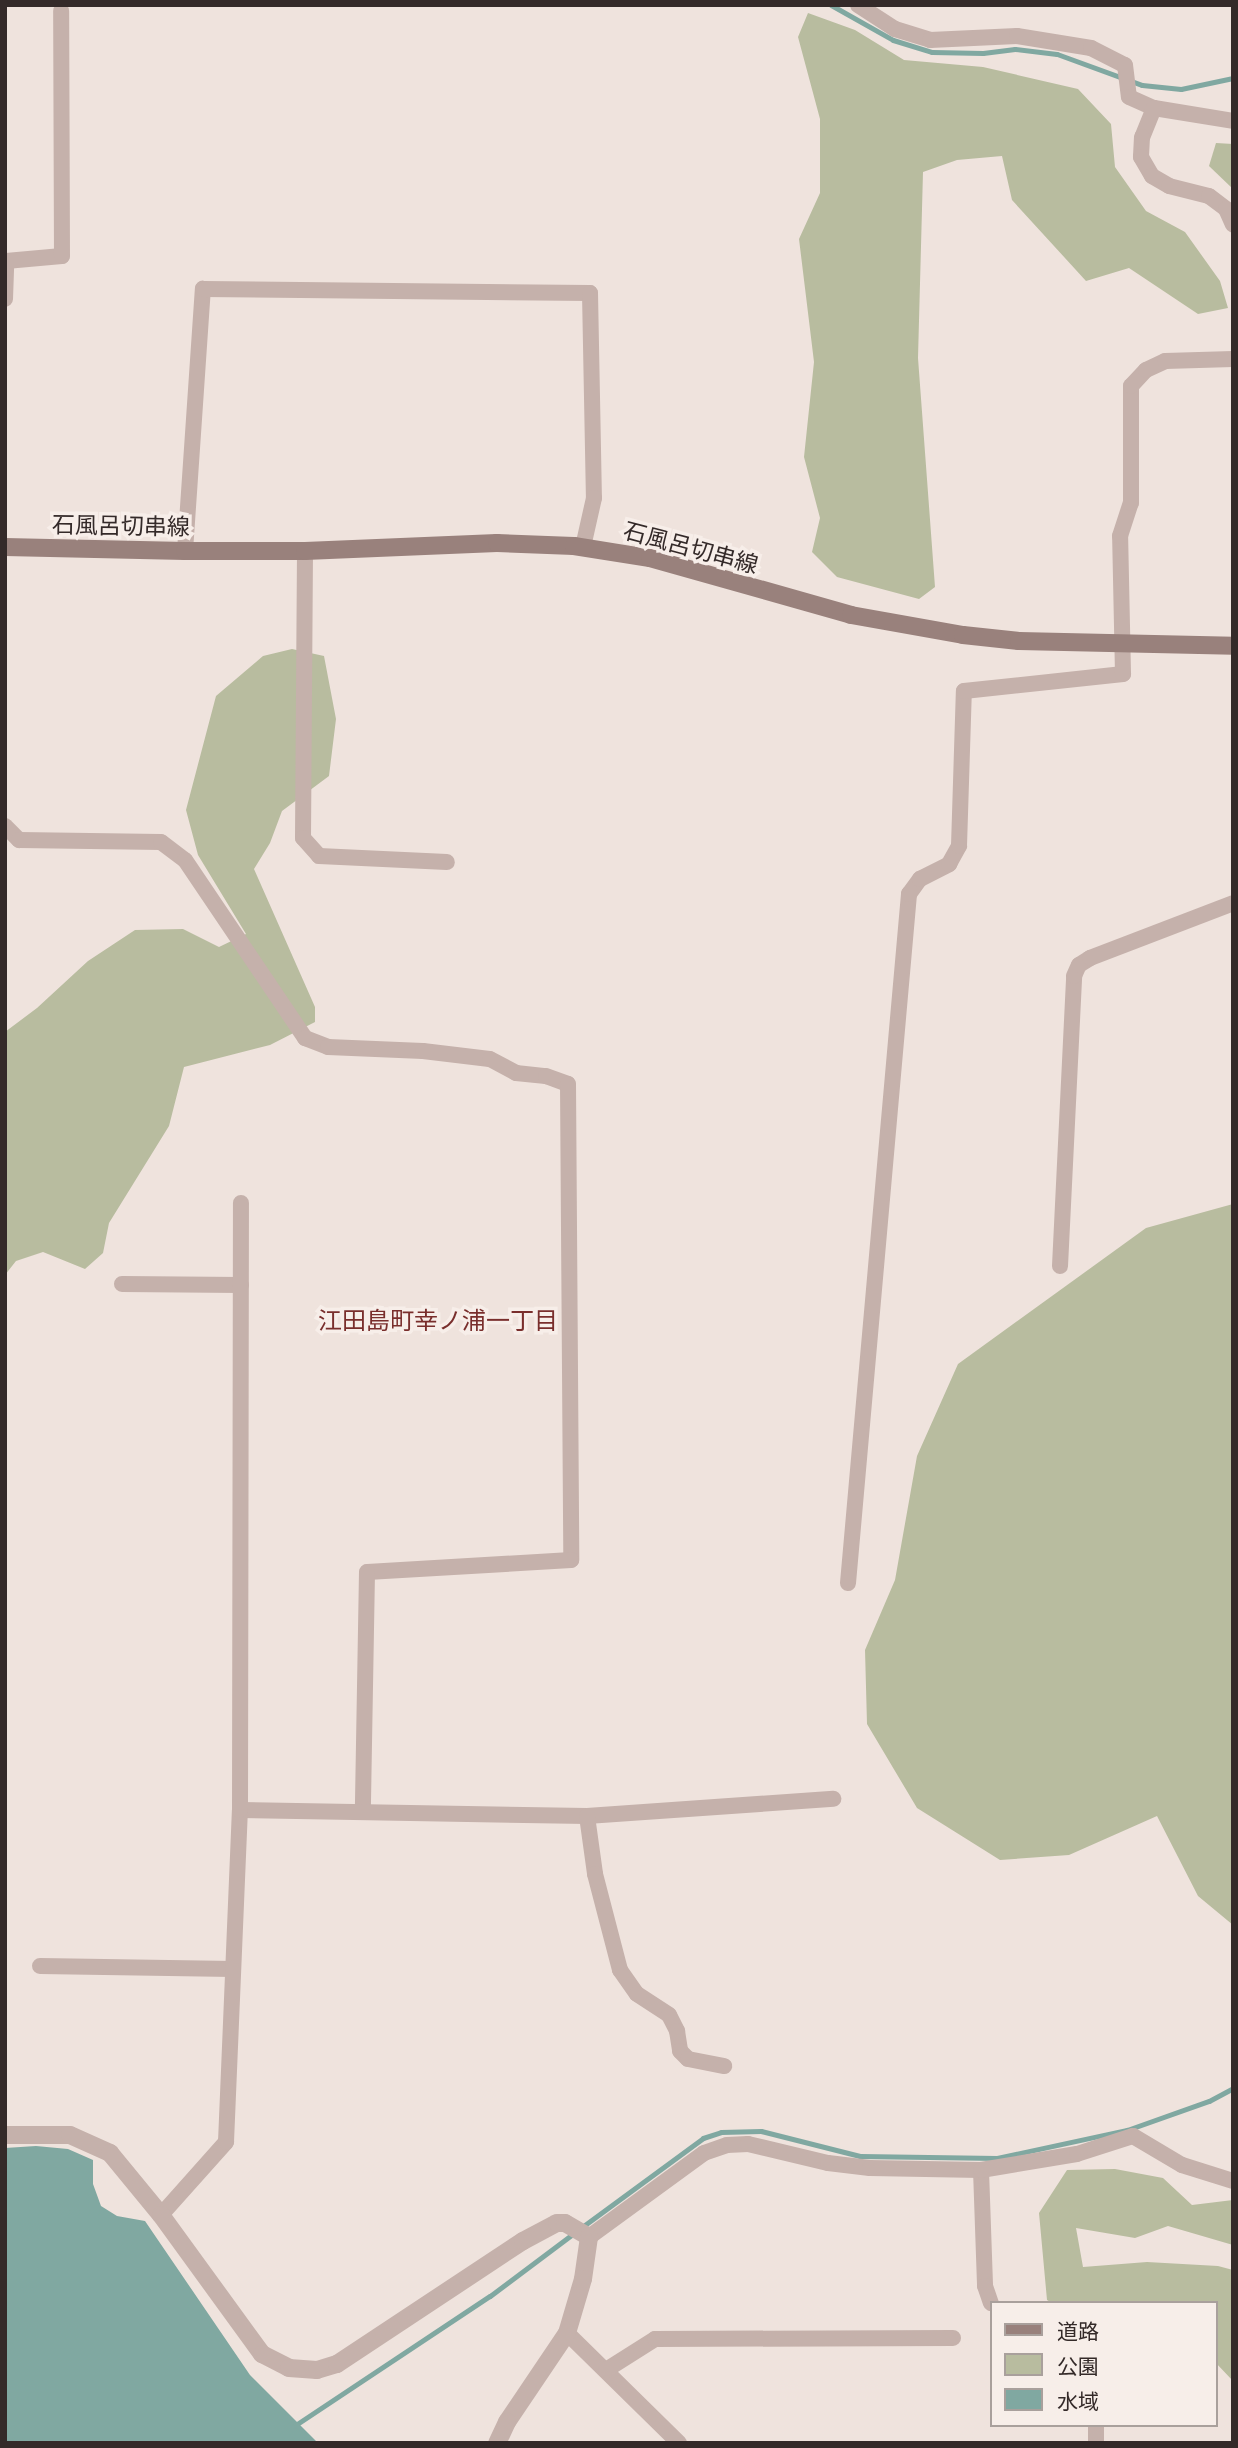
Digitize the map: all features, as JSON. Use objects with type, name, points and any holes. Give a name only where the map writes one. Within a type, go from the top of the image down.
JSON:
[{"type":"main road","name":"石風呂切串線","points":[[5,547],[305,551],[497,543],[583,547],[650,558],[796,601],[907,626],[1019,641],[1233,646]]},
{"type":"street","points":[[858,5],[895,29],[930,40],[1017,36],[1091,48],[1125,65],[1129,97],[1154,108],[1233,121]]},
{"type":"street","points":[[5,299],[6,261],[62,256],[61,11]]},
{"type":"street","points":[[1154,108],[1142,137],[1141,157],[1152,176],[1169,186],[1209,196],[1226,209],[1233,225]]},
{"type":"street","points":[[185,551],[203,289],[590,293],[594,498],[583,547]]},
{"type":"street","points":[[848,1583],[909,894],[920,879],[949,864],[959,846],[964,691],[1123,674],[1120,643],[1120,536],[1131,503],[1131,386],[1146,370],[1165,361],[1233,359]]},
{"type":"street","points":[[305,551],[303,838],[319,856],[447,862]]},
{"type":"street","points":[[5,826],[19,840],[161,842],[185,860],[305,1038],[328,1047],[424,1051],[490,1059],[516,1073],[546,1076],[568,1084],[571,1560],[367,1572],[363,1810]]},
{"type":"street","points":[[1060,1266],[1074,976],[1079,965],[1090,958],[1233,903]]},
{"type":"street","points":[[161,2215],[226,2143],[240,1810],[241,1203]]},
{"type":"street","points":[[122,1284],[241,1285]]},
{"type":"street","points":[[240,1810],[363,1810],[587,1816],[833,1799]]},
{"type":"street","points":[[587,1816],[595,1874],[620,1970],[637,1994],[669,2015],[677,2031],[680,2051],[688,2059],[724,2066]]},
{"type":"street","points":[[40,1966],[233,1969]]},
{"type":"street","points":[[5,2135],[70,2135],[110,2153],[161,2215],[262,2354],[289,2368],[317,2370],[337,2364],[523,2241],[557,2223],[565,2223],[589,2237]]},
{"type":"street","points":[[497,2443],[507,2422],[567,2333],[583,2279],[589,2237],[704,2153],[727,2144],[748,2144],[828,2163],[870,2168],[981,2170],[1077,2154],[1133,2136],[1182,2165],[1233,2181]]},
{"type":"street","points":[[981,2170],[985,2286],[990,2301]]},
{"type":"street","points":[[567,2333],[673,2440]]},
{"type":"street","points":[[606,2370],[655,2339],[953,2338]]},
{"type":"green space","points":[[808,13],[855,30],[904,60],[983,67],[1078,89],[1111,124],[1115,167],[1146,211],[1185,232],[1220,281],[1228,308],[1198,314],[1129,268],[1086,281],[1012,200],[1002,156],[957,160],[923,172],[918,358],[935,587],[919,599],[837,577],[812,552],[820,518],[804,457],[814,362],[799,239],[820,193],[820,119],[798,37]]},
{"type":"green space","points":[[1216,143],[1233,144],[1233,189],[1209,166]]},
{"type":"green space","points":[[292,649],[324,656],[336,719],[329,776],[282,811],[270,843],[254,869],[315,1007],[315,1022],[270,1045],[184,1067],[169,1126],[109,1223],[103,1253],[85,1269],[43,1252],[16,1261],[5,1275],[5,1032],[37,1008],[88,961],[135,930],[183,929],[219,947],[246,934],[198,855],[186,810],[216,696],[263,656]]},
{"type":"green space","points":[[1233,1204],[1233,1925],[1198,1896],[1157,1816],[1069,1855],[1000,1860],[917,1808],[867,1724],[865,1650],[895,1580],[917,1456],[958,1364],[1146,1228]]},
{"type":"green space","points":[[1115,2169],[1163,2178],[1192,2205],[1233,2200],[1233,2245],[1168,2226],[1135,2238],[1076,2228],[1083,2267],[1147,2262],[1218,2266],[1233,2270],[1233,2381],[1217,2364],[1217,2301],[1047,2300],[1039,2213],[1067,2170]]},
{"type":"water","points":[[36,2146],[68,2149],[93,2160],[93,2184],[101,2206],[117,2216],[145,2221],[250,2375],[318,2443],[5,2443],[5,2148]]},
{"type":"waterway","points":[[831,5],[893,40],[932,52],[983,53],[1015,49],[1057,54],[1142,85],[1181,89],[1233,78]]},
{"type":"waterway","points":[[582,2227],[703,2138],[721,2132],[761,2131],[860,2156],[997,2158],[1127,2130],[1209,2101],[1233,2088]]},
{"type":"waterway","points":[[294,2426],[490,2296],[574,2233]]},
{"type":"district","name":"江田島町幸ノ浦一丁目","points":[[438,1320]]}]
